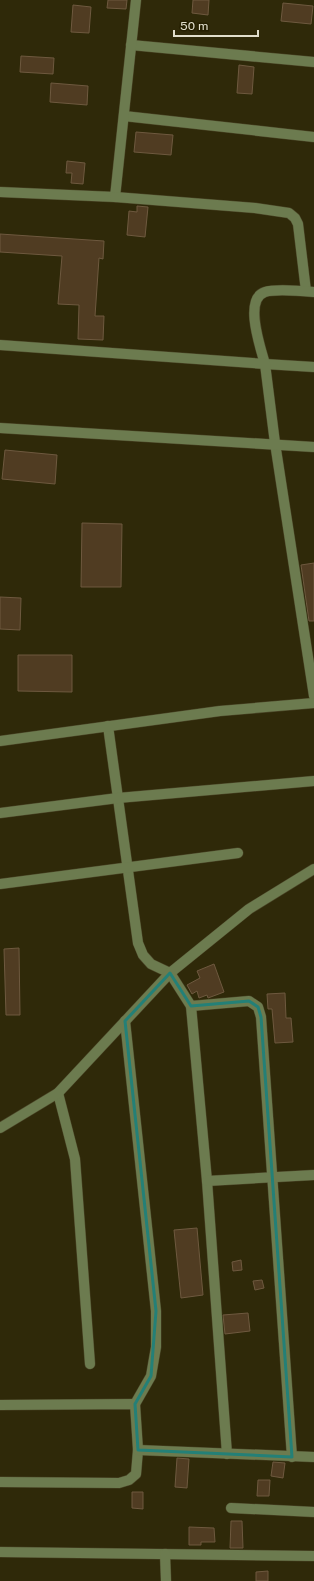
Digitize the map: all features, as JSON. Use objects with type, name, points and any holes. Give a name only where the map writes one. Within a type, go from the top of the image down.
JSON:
[{"type":"street","points":[[116,197],[136,0]]},
{"type":"street","points":[[131,45],[314,62]]},
{"type":"street","points":[[124,116],[314,138]]},
{"type":"street","points":[[0,192],[116,197],[255,208],[289,213],[295,218],[298,224],[310,292],[264,292],[257,298],[254,309],[256,328],[265,364],[274,444],[314,696]]},
{"type":"street","points":[[0,345],[314,367]]},
{"type":"street","points":[[0,428],[314,447]]},
{"type":"street","points":[[0,741],[220,711],[314,703]]},
{"type":"street","points":[[108,726],[138,943],[143,955],[151,964],[170,973],[191,1006],[207,1181],[227,1454]]},
{"type":"street","points":[[0,813],[118,798],[314,781]]},
{"type":"street","points":[[0,884],[238,853]]},
{"type":"street","points":[[0,1128],[58,1093],[170,973],[249,909],[314,869]]},
{"type":"street","points":[[191,1006],[249,1001],[258,1007],[261,1017],[292,1457]]},
{"type":"street","points":[[0,1482],[119,1483],[128,1480],[136,1474],[138,1450],[135,1404],[151,1376],[156,1347],[156,1311],[125,1021]]},
{"type":"street","points":[[58,1093],[75,1159],[90,1364]]},
{"type":"street","points":[[207,1181],[314,1175]]},
{"type":"street","points":[[0,1405],[135,1404]]},
{"type":"street","points":[[138,1450],[314,1458]]},
{"type":"street","points":[[231,1508],[314,1512]]},
{"type":"street","points":[[0,1552],[314,1556]]},
{"type":"street","points":[[165,1554],[166,1581]]},
{"type":"highlighted area","points":[[170,973],[191,1006],[249,1001],[258,1007],[261,1017],[292,1457],[138,1450],[135,1404],[151,1376],[156,1311],[125,1021]]},
{"type":"building","points":[[108,0],[127,0],[126,9],[107,8]]},
{"type":"building","points":[[193,0],[209,0],[208,15],[192,13]]},
{"type":"building","points":[[283,3],[313,6],[311,24],[281,21]]},
{"type":"building","points":[[73,5],[91,7],[89,33],[71,32]]},
{"type":"building","points":[[21,56],[54,58],[53,74],[20,72]]},
{"type":"building","points":[[239,65],[254,67],[252,94],[237,93]]},
{"type":"building","points":[[51,83],[88,86],[87,105],[50,102]]},
{"type":"building","points":[[136,132],[173,135],[171,155],[134,152]]},
{"type":"building","points":[[67,161],[85,163],[83,184],[71,183],[72,173],[66,173]]},
{"type":"building","points":[[137,206],[148,207],[145,237],[127,235],[129,211],[137,212]]},
{"type":"building","points":[[0,234],[104,241],[103,259],[99,258],[95,316],[104,316],[103,340],[78,339],[79,305],[58,304],[62,256],[0,252]]},
{"type":"building","points":[[5,450],[57,455],[55,484],[2,479]]},
{"type":"building","points":[[82,523],[122,524],[121,587],[81,587]]},
{"type":"building","points":[[314,563],[314,621],[309,621],[301,565]]},
{"type":"building","points":[[0,597],[21,598],[20,630],[0,629]]},
{"type":"building","points":[[18,655],[72,655],[72,692],[18,691]]},
{"type":"building","points":[[19,948],[20,1015],[6,1015],[4,949]]},
{"type":"building","points":[[214,964],[224,992],[208,998],[207,995],[199,998],[197,991],[192,994],[187,985],[200,978],[197,971]]},
{"type":"building","points":[[285,993],[286,1018],[291,1018],[293,1042],[275,1043],[272,1009],[268,1009],[267,994]]},
{"type":"building","points":[[197,1228],[203,1295],[181,1298],[174,1230]]},
{"type":"building","points":[[241,1260],[242,1270],[233,1271],[232,1262]]},
{"type":"building","points":[[262,1280],[264,1288],[255,1290],[253,1281]]},
{"type":"building","points":[[248,1313],[250,1331],[225,1334],[223,1315]]},
{"type":"building","points":[[177,1458],[189,1459],[187,1488],[175,1487]]},
{"type":"building","points":[[273,1462],[285,1463],[283,1478],[271,1476]]},
{"type":"building","points":[[258,1480],[270,1480],[269,1496],[257,1496]]},
{"type":"building","points":[[132,1492],[143,1492],[143,1509],[132,1508]]},
{"type":"building","points":[[231,1521],[242,1521],[243,1548],[230,1548]]},
{"type":"building","points":[[189,1527],[214,1528],[215,1542],[201,1542],[201,1545],[189,1545]]},
{"type":"building","points":[[268,1571],[268,1581],[256,1581],[256,1572]]}]
